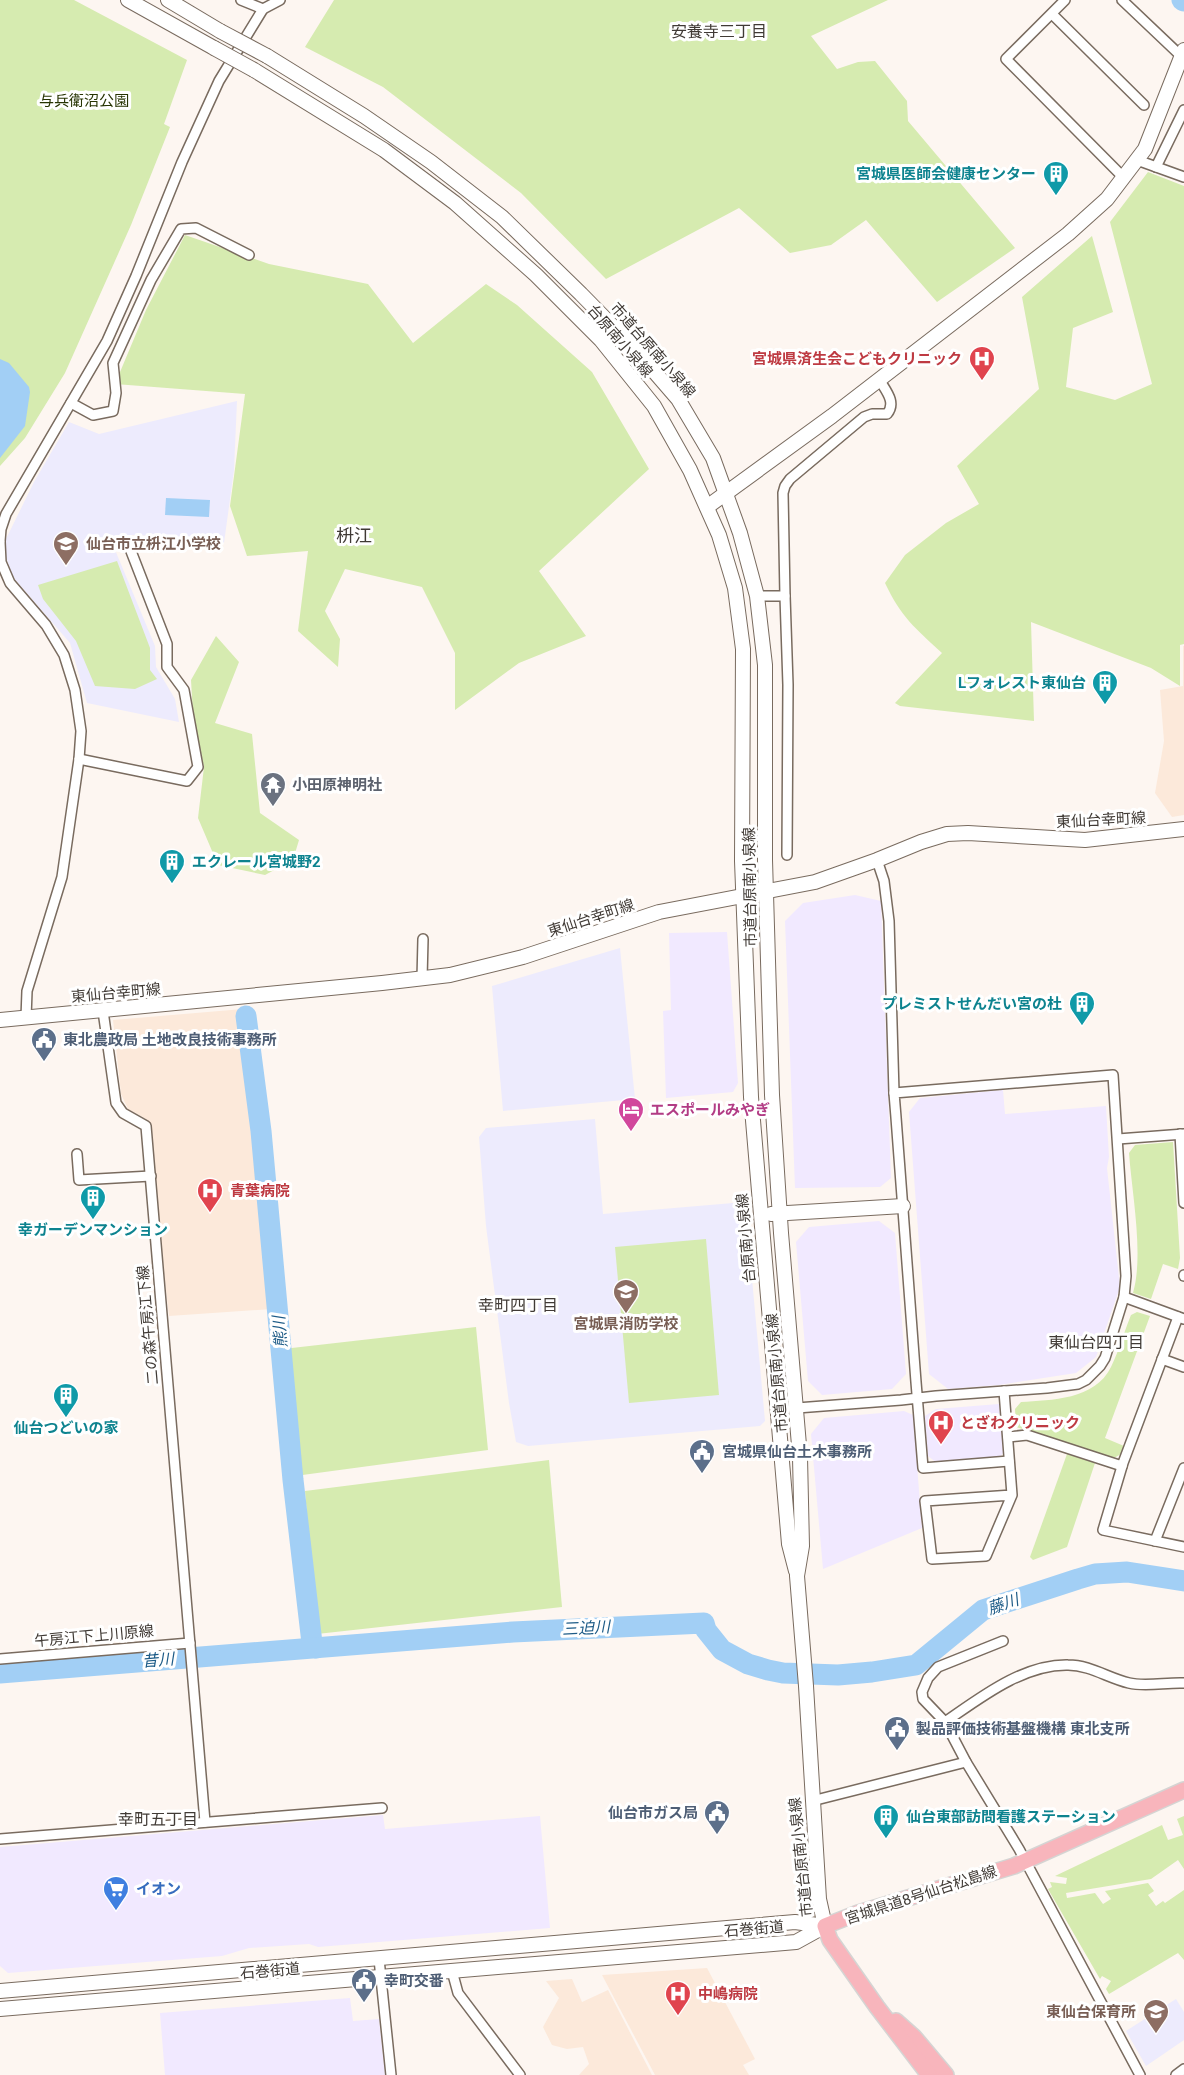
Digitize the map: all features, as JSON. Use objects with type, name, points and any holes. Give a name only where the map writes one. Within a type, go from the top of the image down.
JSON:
[{"type":"main road","name":"宮城県道8号仙台松島線","points":[[929,2075],[830,1940],[825,1926],[858,1913],[1025,1862],[1184,1790]]},
{"type":"main road","points":[[877,2007],[904,2027],[946,2075]]},
{"type":"street","name":"台原南小泉線","points":[[128,0],[254,70],[384,150],[455,204],[536,275],[601,340],[654,406],[690,470],[707,507],[732,576],[743,649],[742,843]]},
{"type":"street","name":"市道台原南小泉線","points":[[168,0],[267,56],[364,116],[422,155],[502,217],[633,347],[678,399],[713,458],[727,494],[757,596],[765,665],[765,892],[772,1095],[800,1457],[802,1546],[797,1576],[819,1899],[825,1926]]},
{"type":"street","points":[[241,0],[263,9]]},
{"type":"street","points":[[26,1018],[27,991],[62,877],[81,731],[75,690],[64,655],[46,625],[10,583],[1,562],[1,529],[6,514],[107,341],[182,162],[219,81],[263,9],[280,0]]},
{"type":"street","points":[[1065,0],[1006,59],[1124,178]]},
{"type":"street","points":[[707,507],[1068,234],[1107,199],[1145,149],[1183,53],[1122,0]]},
{"type":"street","points":[[1052,14],[1144,105]]},
{"type":"street","points":[[1159,169],[1184,110]]},
{"type":"street","points":[[1137,160],[1184,177]]},
{"type":"street","points":[[1159,169],[1184,169]]},
{"type":"street","points":[[71,403],[93,415],[113,411],[116,393],[112,363],[151,280],[181,229],[196,228],[249,255]]},
{"type":"street","points":[[787,855],[788,685],[783,493],[790,479],[864,417],[872,414],[887,414],[892,406],[879,379]]},
{"type":"street","points":[[79,759],[187,781],[198,767],[184,690],[167,667],[166,644],[129,546]]},
{"type":"street","points":[[757,596],[785,596]]},
{"type":"street","name":"東仙台幸町線","points":[[0,1020],[422,979],[459,973],[523,957],[659,912],[815,882],[947,834],[1085,840],[1184,829]]},
{"type":"street","name":"市道台原南小泉線","points":[[742,843],[743,896]]},
{"type":"street","points":[[877,860],[884,881],[889,921],[894,1093],[923,1468],[1009,1461]]},
{"type":"street","name":"台原南小泉線","points":[[743,896],[752,1097],[761,1215],[789,1544],[797,1576]]},
{"type":"street","points":[[422,979],[423,939]]},
{"type":"street","name":"二の森午房江下線","points":[[103,1011],[116,1103],[123,1113],[147,1126],[206,1822]]},
{"type":"street","points":[[797,1408],[1078,1384],[1093,1374],[1105,1358],[1124,1297],[1126,1276],[1113,1075],[894,1093]]},
{"type":"street","points":[[1118,1139],[1182,1134],[1184,1203]]},
{"type":"street","points":[[77,1154],[79,1180],[151,1176]]},
{"type":"street","points":[[761,1215],[903,1206]]},
{"type":"street","points":[[1124,1297],[1181,1318],[1162,1359],[1122,1466],[1103,1530],[1184,1547]]},
{"type":"street","points":[[1162,1359],[1184,1367]]},
{"type":"street","points":[[1004,1391],[1012,1495],[986,1556],[932,1559],[925,1501],[1012,1495]]},
{"type":"street","points":[[1008,1437],[1027,1435],[1122,1466]]},
{"type":"street","points":[[1155,1541],[1184,1468]]},
{"type":"street","points":[[1003,1641],[938,1667],[928,1678],[922,1692],[923,1698],[945,1722],[1025,1862],[1140,2075]]},
{"type":"street","name":"午房江下上川原線","points":[[0,1659],[191,1647]]},
{"type":"street","points":[[945,1722],[998,1686],[1033,1671],[1067,1665],[1094,1669],[1130,1683],[1184,1683]]},
{"type":"street","points":[[812,1801],[966,1762]]},
{"type":"street","points":[[0,1839],[382,1808]]},
{"type":"street","name":"石巻街道","points":[[0,1991],[795,1922],[825,1926]]},
{"type":"street","name":"石巻街道","points":[[0,2009],[796,1942],[825,1926]]},
{"type":"street","points":[[379,1959],[391,2075]]},
{"type":"street","points":[[452,1971],[458,1993],[520,2075]]},
{"type":"street","points":[[1176,2075],[1184,2069]]},
{"type":"shaded area","name":"仙台市立枡江小学校","points":[[237,401],[234,470],[224,543],[208,538],[132,535],[113,545],[155,646],[156,667],[175,699],[179,722],[87,703],[70,643],[13,577],[6,557],[6,539],[34,482],[69,422],[99,434]]},
{"type":"shaded area","points":[[1183,646],[1184,815],[1172,817],[1155,793],[1164,741],[1160,690],[1183,686]]},
{"type":"shaded area","points":[[855,895],[881,901],[891,1178],[880,1187],[795,1188],[785,921],[803,903]]},
{"type":"shaded area","points":[[727,932],[738,1083],[733,1092],[666,1098],[663,1011],[671,1010],[669,933]]},
{"type":"shaded area","points":[[620,948],[635,1099],[503,1111],[492,986]]},
{"type":"shaded area","name":"青葉病院","points":[[243,1009],[272,1309],[169,1316],[146,1119],[128,1109],[121,1094],[113,1020]]},
{"type":"shaded area","points":[[1003,1090],[1005,1114],[1106,1106],[1109,1157],[1107,1168],[1120,1287],[1096,1357],[1076,1373],[999,1385],[948,1389],[929,1374],[909,1112],[920,1098]]},
{"type":"shaded area","name":"宮城県消防学校","points":[[595,1119],[603,1214],[745,1202],[765,1421],[760,1426],[528,1446],[516,1442],[486,1226],[479,1137],[486,1128]]},
{"type":"shaded area","points":[[879,1221],[895,1233],[906,1374],[892,1389],[822,1395],[808,1381],[796,1242],[809,1227]]},
{"type":"shaded area","points":[[999,1404],[1003,1453],[1000,1457],[937,1463],[928,1456],[925,1416],[936,1409]]},
{"type":"shaded area","points":[[904,1411],[913,1415],[922,1528],[823,1569],[811,1434],[824,1418]]},
{"type":"shaded area","points":[[383,1815],[385,1829],[540,1816],[550,1928],[318,1947],[309,1944],[249,1948],[222,1956],[8,1973],[0,1966],[0,1847]]},
{"type":"shaded area","name":"中嶋病院","points":[[707,1968],[755,2059],[743,2065],[749,2075],[655,2075],[602,1975]]},
{"type":"shaded area","points":[[572,1979],[582,2002],[608,1990],[652,2075],[579,2075],[589,2064],[583,2047],[567,2049],[552,2045],[543,2027],[559,1998],[546,1981]]},
{"type":"shaded area","points":[[350,1998],[353,2021],[379,2019],[385,2075],[165,2075],[160,2013]]},
{"type":"shaded area","name":"東仙台保育所","points":[[1176,1999],[1184,2012],[1184,2040],[1146,2066],[1126,2031]]},
{"type":"green space","name":"与兵衛沼公園","points":[[0,0],[74,0],[187,60],[164,124],[170,127],[131,225],[65,373],[25,438],[0,466]]},
{"type":"green space","points":[[334,0],[888,0],[811,36],[837,69],[858,62],[875,61],[907,101],[908,121],[1015,248],[937,302],[866,220],[831,245],[790,253],[739,208],[606,279],[521,193],[383,87],[305,47]]},
{"type":"green space","points":[[1148,172],[1184,186],[1184,644],[1180,645],[1180,686],[1151,668],[1031,622],[1034,721],[900,706],[895,703],[942,653],[916,629],[903,613],[885,583],[905,555],[946,523],[979,504],[957,466],[1039,389],[1022,297],[1092,236],[1113,312],[1073,328],[1066,387],[1115,400],[1152,384],[1110,222]]},
{"type":"green space","points":[[185,235],[269,264],[368,284],[413,343],[486,284],[517,305],[592,372],[649,469],[539,571],[586,636],[519,663],[455,710],[455,653],[422,587],[345,569],[325,611],[340,639],[338,667],[298,631],[308,551],[247,556],[230,506],[245,394],[115,384],[146,310]]},
{"type":"green space","points":[[117,561],[150,648],[150,670],[157,679],[135,689],[95,686],[76,641],[43,599],[38,585]]},
{"type":"green space","points":[[216,636],[239,662],[215,723],[252,734],[260,813],[299,840],[293,860],[265,875],[218,865],[198,818],[204,767],[193,715],[191,680]]},
{"type":"green space","points":[[1173,1142],[1180,1258],[1178,1269],[1163,1264],[1151,1299],[1133,1293],[1137,1243],[1129,1153],[1135,1145]]},
{"type":"green space","points":[[706,1239],[719,1395],[629,1403],[615,1247]]},
{"type":"green space","points":[[1137,1312],[1150,1316],[1105,1438],[1124,1446],[1121,1454],[1114,1458],[1016,1427],[1015,1409],[1021,1402],[1071,1396],[1094,1386],[1104,1378],[1114,1361],[1131,1315]]},
{"type":"green space","points":[[476,1327],[488,1450],[295,1476],[283,1349]]},
{"type":"green space","points":[[1067,1454],[1095,1463],[1067,1547],[1033,1560],[1030,1557]]},
{"type":"green space","points":[[549,1460],[562,1607],[317,1634],[305,1491]]},
{"type":"green space","points":[[1184,1816],[1184,1869],[1178,1860],[1151,1879],[1066,1893],[1067,1898],[1095,1893],[1103,1904],[1111,1899],[1105,1891],[1148,1883],[1154,1891],[1148,1895],[1156,1906],[1163,1901],[1165,1903],[1184,1890],[1184,1960],[1178,1953],[1109,1994],[1106,1989],[1111,1981],[1102,1976],[1100,1979],[1048,1889],[1052,1887],[1050,1882],[1066,1884],[1067,1878],[1055,1876],[1162,1825],[1168,1840],[1183,1835],[1177,1819]]},
{"type":"water","points":[[0,359],[9,363],[29,387],[30,392],[25,426],[0,458]]},
{"type":"water","points":[[166,498],[210,500],[209,517],[165,515]]},
{"type":"waterway","name":"熊川","points":[[246,1016],[261,1131],[293,1480],[312,1643],[316,1648]]},
{"type":"waterway","name":"三迫川","points":[[0,1673],[513,1632],[704,1623],[706,1630],[722,1650],[748,1664],[783,1673],[838,1675],[916,1665],[983,1610],[1095,1574],[1127,1572],[1184,1581]]},
{"type":"place","name":"宮城県医師会健康センター","points":[[1056,197]]},
{"type":"place","name":"宮城県済生会こどもクリニック","points":[[982,382]]},
{"type":"place","name":"仙台市立枡江小学校","points":[[66,567]]},
{"type":"place","name":"Lフォレスト東仙台","points":[[1105,706]]},
{"type":"place","name":"小田原神明社","points":[[273,808]]},
{"type":"place","name":"エクレール宮城野2","points":[[172,885]]},
{"type":"place","name":"プレミストせんだい宮の杜","points":[[1082,1027]]},
{"type":"place","name":"東北農政局 土地改良技術事務所","points":[[44,1063]]},
{"type":"place","name":"エスポールみやぎ","points":[[631,1133]]},
{"type":"place","name":"青葉病院","points":[[210,1214]]},
{"type":"place","name":"幸ガーデンマンション","points":[[93,1221]]},
{"type":"place","name":"宮城県消防学校","points":[[626,1315]]},
{"type":"place","name":"仙台つどいの家","points":[[66,1419]]},
{"type":"place","name":"とざわクリニック","points":[[941,1446]]},
{"type":"place","name":"宮城県仙台土木事務所","points":[[702,1475]]},
{"type":"place","name":"製品評価技術基盤機構 東北支所","points":[[897,1752]]},
{"type":"place","name":"仙台市ガス局","points":[[717,1836]]},
{"type":"place","name":"仙台東部訪問看護ステーション","points":[[886,1840]]},
{"type":"place","name":"イオン","points":[[116,1912]]},
{"type":"place","name":"幸町交番","points":[[364,2004]]},
{"type":"place","name":"中嶋病院","points":[[678,2017]]},
{"type":"place","name":"東仙台保育所","points":[[1156,2035]]},
{"type":"district","name":"安養寺三丁目","points":[[719,31]]},
{"type":"district","name":"枡江","points":[[354,535]]},
{"type":"district","name":"幸町四丁目","points":[[518,1305]]},
{"type":"district","name":"東仙台四丁目","points":[[1096,1342]]},
{"type":"district","name":"幸町五丁目","points":[[158,1819]]},
{"type":"water label","name":"藤川","points":[[1003,1604]]},
{"type":"water label","name":"昔川","points":[[158,1660]]}]
